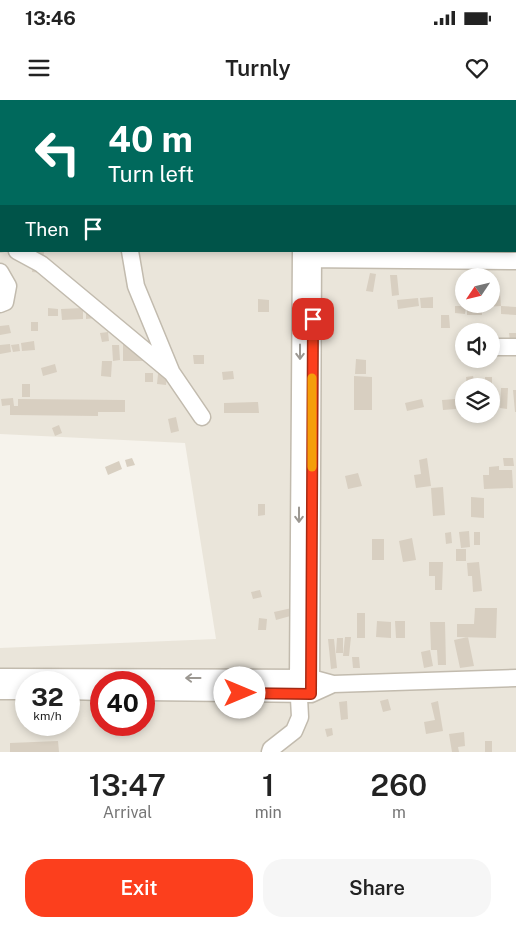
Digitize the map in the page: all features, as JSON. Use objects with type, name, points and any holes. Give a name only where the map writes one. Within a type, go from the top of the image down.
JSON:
[{"type":"street","points":[[19,252],[41,264],[172,373]]},
{"type":"street","points":[[130,252],[136,286],[172,373],[202,417]]},
{"type":"street","points":[[270,752],[271,749],[294,731],[300,717],[305,686],[307,255],[516,261]]},
{"type":"street","points":[[0,272],[8,286],[5,302],[0,304]]},
{"type":"street","points":[[500,348],[516,347]]},
{"type":"street","points":[[0,677],[305,686]]},
{"type":"street","points":[[155,692],[516,678]]},
{"type":"street","points":[[0,691],[15,691]]},
{"type":"shaded area","points":[[0,252],[516,252],[516,752],[0,752],[0,648],[216,639],[185,443],[0,434]]},
{"type":"building","points":[[34,252],[44,252],[42,273],[32,272]]},
{"type":"building","points":[[370,273],[376,274],[373,292],[366,291]]},
{"type":"building","points":[[390,275],[397,275],[399,295],[392,296]]},
{"type":"building","points":[[433,297],[433,308],[421,308],[420,298]]},
{"type":"building","points":[[418,298],[419,306],[398,309],[397,300]]},
{"type":"building","points":[[258,299],[269,300],[269,312],[258,312]]},
{"type":"building","points":[[501,306],[516,307],[516,315],[501,314]]},
{"type":"building","points":[[48,308],[58,309],[58,316],[48,316]]},
{"type":"building","points":[[83,308],[83,319],[62,320],[61,309]]},
{"type":"building","points":[[86,312],[96,318],[86,319]]},
{"type":"building","points":[[467,313],[482,313],[482,315],[467,315]]},
{"type":"building","points":[[441,315],[449,315],[450,328],[441,328]]},
{"type":"building","points":[[31,322],[38,322],[38,331],[31,331]]},
{"type":"building","points":[[9,325],[11,333],[0,335],[0,326]]},
{"type":"building","points":[[108,332],[109,341],[102,342],[100,333]]},
{"type":"building","points":[[509,333],[516,333],[516,341],[510,341]]},
{"type":"building","points":[[34,341],[35,350],[22,351],[21,343]]},
{"type":"building","points":[[10,344],[11,352],[0,354],[0,345]]},
{"type":"building","points":[[19,344],[20,351],[13,352],[11,345]]},
{"type":"building","points":[[123,344],[145,344],[145,361],[123,361]]},
{"type":"building","points":[[112,345],[119,345],[120,360],[113,361]]},
{"type":"building","points":[[193,355],[204,355],[204,364],[194,364]]},
{"type":"building","points":[[356,359],[366,360],[366,374],[355,374]]},
{"type":"building","points":[[102,361],[112,361],[111,377],[101,376]]},
{"type":"building","points":[[55,364],[57,372],[43,376],[41,368]]},
{"type":"building","points":[[159,364],[168,365],[166,385],[157,384]]},
{"type":"building","points":[[233,371],[234,379],[223,380],[222,372]]},
{"type":"building","points":[[145,373],[153,373],[153,382],[145,382]]},
{"type":"building","points":[[354,376],[372,377],[372,410],[354,410]]},
{"type":"building","points":[[22,384],[30,384],[30,397],[22,397]]},
{"type":"building","points":[[501,388],[508,388],[507,409],[500,408]]},
{"type":"building","points":[[513,390],[516,390],[516,412],[515,412]]},
{"type":"building","points":[[13,398],[14,406],[18,406],[18,399],[125,400],[125,412],[98,412],[98,416],[10,415],[10,405],[2,406],[1,399]]},
{"type":"building","points":[[422,399],[424,407],[407,411],[405,403]]},
{"type":"building","points":[[455,399],[455,409],[443,410],[442,400]]},
{"type":"building","points":[[258,402],[259,413],[224,413],[224,403]]},
{"type":"building","points":[[176,417],[179,431],[171,433],[168,419]]},
{"type":"building","points":[[59,425],[62,433],[55,436],[52,428]]},
{"type":"building","points":[[132,458],[135,465],[127,467],[125,460]]},
{"type":"building","points":[[427,458],[431,486],[416,488],[414,475],[421,474],[419,460]]},
{"type":"building","points":[[503,458],[513,458],[514,466],[504,466]]},
{"type":"building","points":[[119,461],[122,469],[108,475],[105,467]]},
{"type":"building","points":[[499,466],[499,470],[512,470],[513,488],[484,489],[483,475],[489,475],[489,467]]},
{"type":"building","points":[[358,473],[362,486],[348,489],[345,476]]},
{"type":"building","points":[[443,487],[445,515],[433,516],[431,488]]},
{"type":"building","points":[[471,497],[484,498],[484,518],[471,517]]},
{"type":"building","points":[[258,504],[265,504],[265,515],[258,516]]},
{"type":"building","points":[[469,531],[470,547],[461,548],[459,532]]},
{"type":"building","points":[[451,532],[452,543],[446,544],[445,533]]},
{"type":"building","points":[[474,532],[480,532],[480,545],[474,545]]},
{"type":"building","points":[[412,538],[416,560],[403,562],[399,541]]},
{"type":"building","points":[[372,539],[384,539],[384,560],[372,560]]},
{"type":"building","points":[[456,549],[466,549],[466,561],[456,561]]},
{"type":"building","points":[[429,562],[443,562],[442,590],[435,590],[435,576],[429,576]]},
{"type":"building","points":[[479,562],[482,591],[473,592],[472,576],[468,576],[467,563]]},
{"type":"building","points":[[260,590],[262,597],[253,599],[251,592]]},
{"type":"building","points":[[292,608],[294,615],[276,620],[274,612]]},
{"type":"building","points":[[475,608],[497,608],[496,638],[457,637],[457,624],[474,624]]},
{"type":"building","points":[[357,613],[365,613],[365,638],[357,638]]},
{"type":"building","points":[[259,618],[267,619],[266,630],[258,630]]},
{"type":"building","points":[[377,621],[391,622],[391,638],[376,637]]},
{"type":"building","points":[[395,621],[405,621],[405,638],[396,638]]},
{"type":"building","points":[[430,622],[445,622],[446,665],[438,665],[437,650],[431,650]]},
{"type":"building","points":[[345,637],[351,637],[349,656],[343,656]]},
{"type":"building","points":[[468,637],[474,666],[460,668],[454,640]]},
{"type":"building","points":[[337,638],[343,638],[343,653],[336,653]]},
{"type":"building","points":[[328,639],[334,639],[337,668],[331,669]]},
{"type":"building","points":[[430,650],[433,666],[424,668],[421,652]]},
{"type":"building","points":[[352,657],[359,657],[360,668],[353,668]]},
{"type":"building","points":[[388,699],[391,710],[383,712],[380,701]]},
{"type":"building","points":[[347,701],[348,719],[341,720],[339,702]]},
{"type":"building","points":[[438,701],[443,731],[426,734],[424,722],[435,720],[431,703]]},
{"type":"building","points":[[332,728],[333,735],[327,737],[325,729]]},
{"type":"building","points":[[464,732],[465,746],[458,747],[459,752],[452,752],[449,734]]},
{"type":"building","points":[[58,741],[59,752],[10,752],[10,743]]},
{"type":"building","points":[[485,741],[492,741],[492,752],[485,752]]},
{"type":"slow traffic","points":[[312,378],[312,467]]},
{"type":"route","points":[[240,693],[311,694],[313,319]]}]
